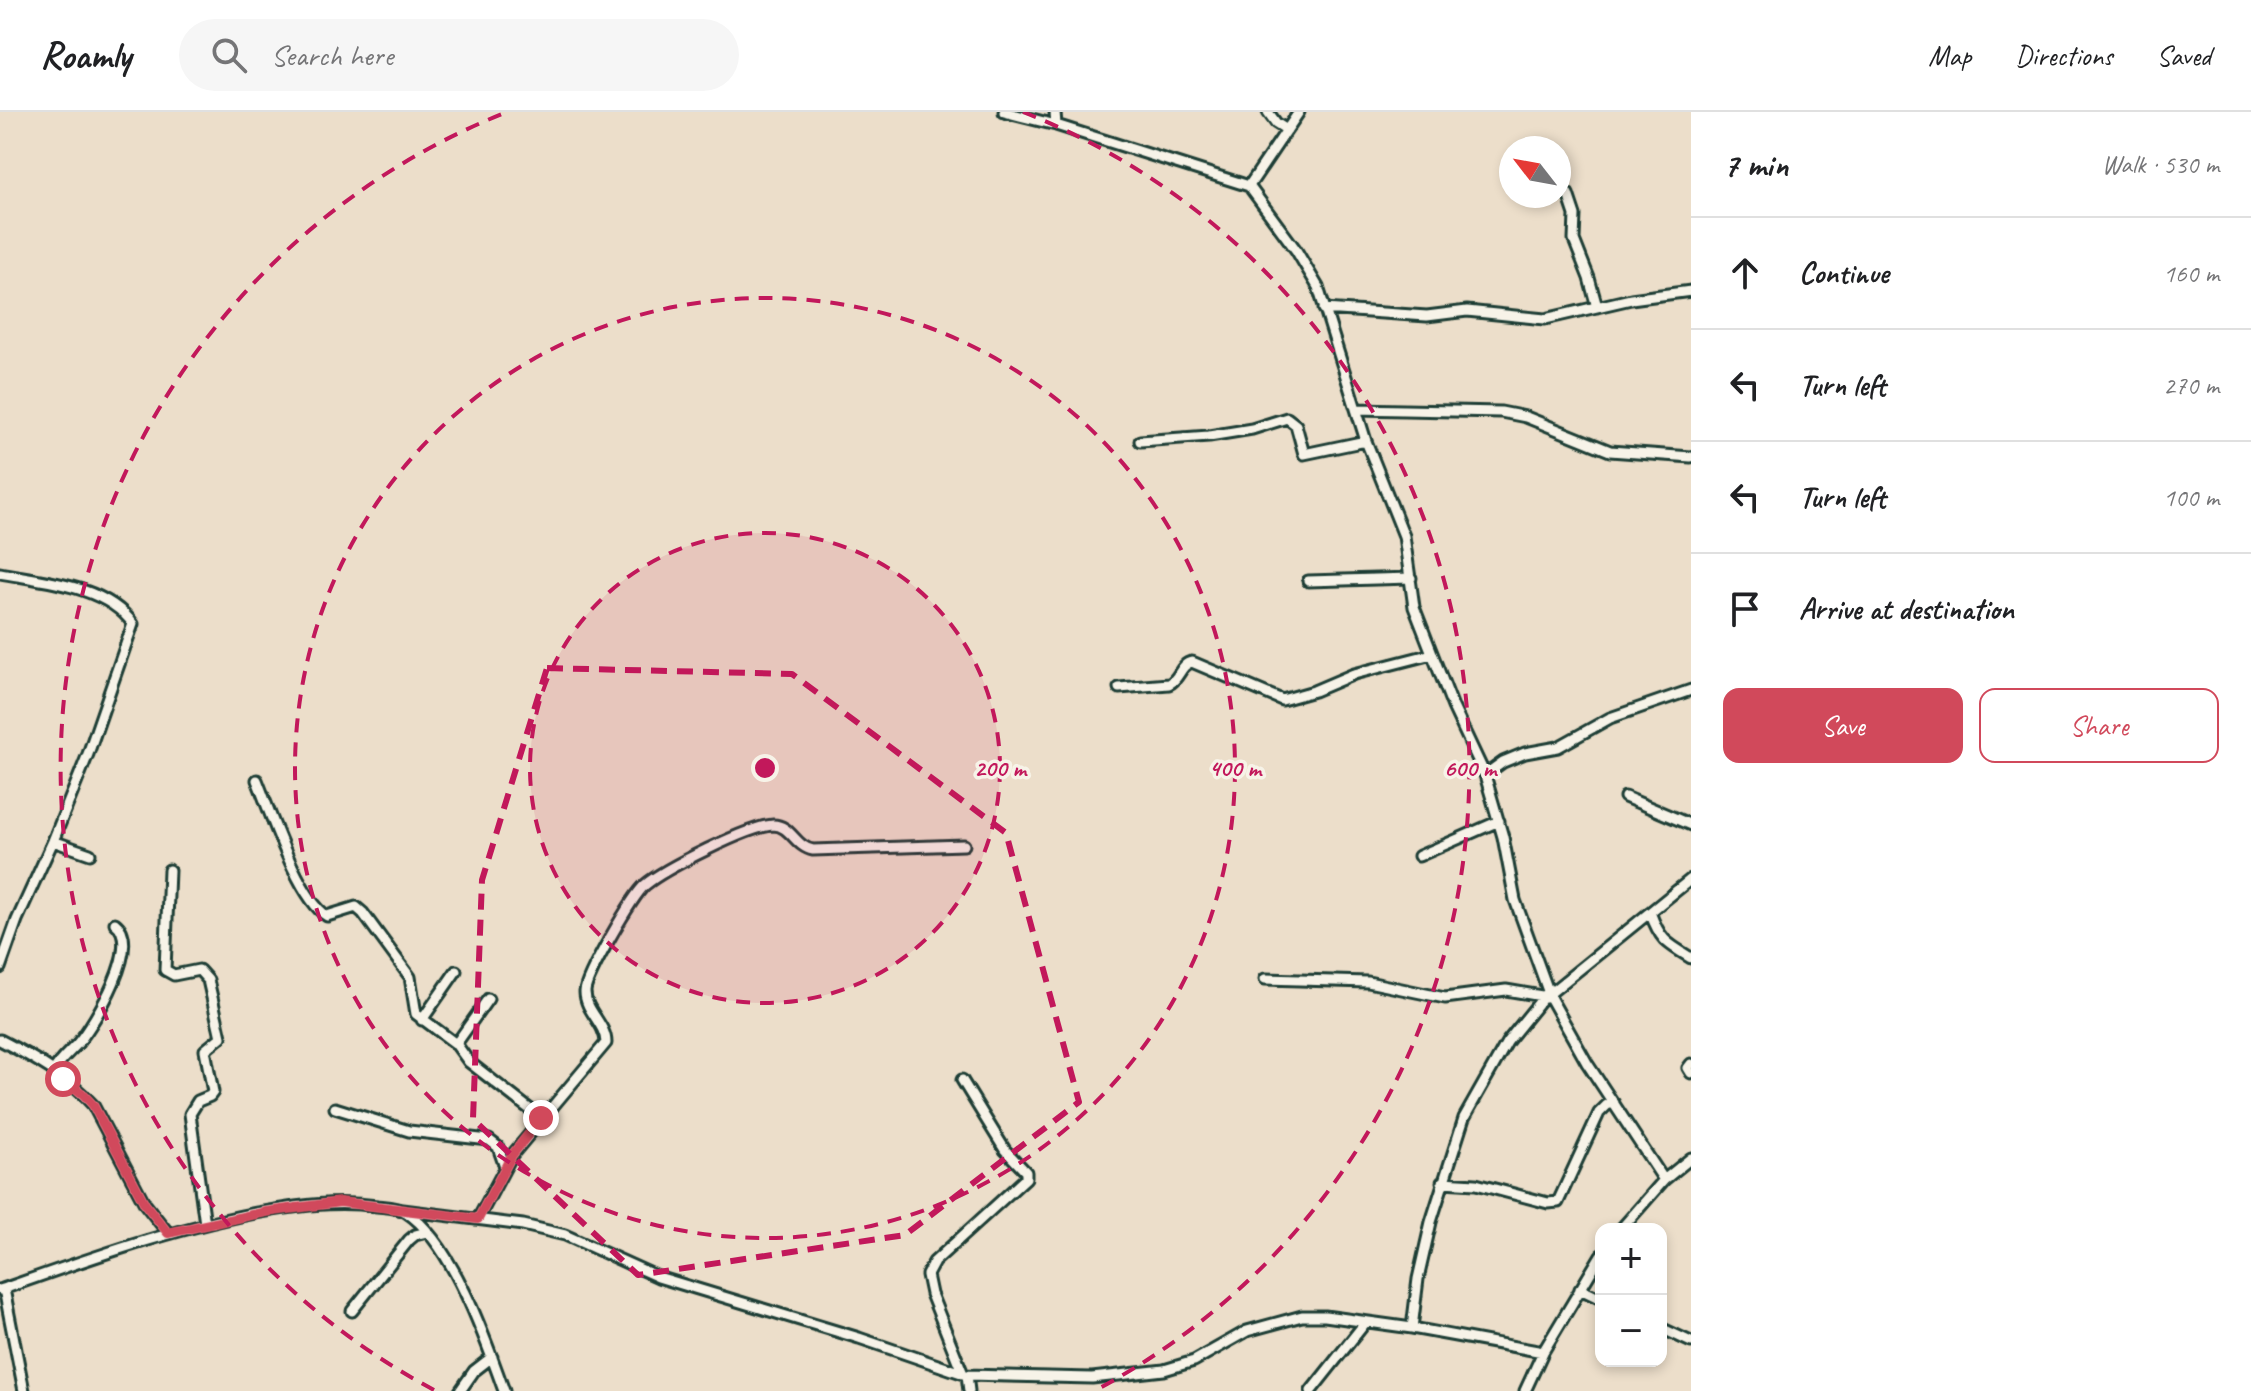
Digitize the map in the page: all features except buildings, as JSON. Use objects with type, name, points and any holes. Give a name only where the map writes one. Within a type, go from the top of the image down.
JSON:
[{"type":"street","points":[[1004,112],[1056,125],[1249,186],[1296,250],[1318,287],[1366,441],[1404,536],[1414,607],[1467,739],[1485,775],[1499,821],[1515,900],[1548,996],[1587,1063],[1664,1180]]},
{"type":"street","points":[[1055,112],[1056,125]]},
{"type":"street","points":[[1268,112],[1276,123],[1287,130]]},
{"type":"street","points":[[1249,186],[1299,112]]},
{"type":"street","points":[[1571,203],[1575,215],[1574,240],[1597,307]]},
{"type":"street","points":[[1324,309],[1427,316],[1467,311],[1545,319],[1631,299],[1691,291]]},
{"type":"street","points":[[1356,409],[1501,412],[1526,417],[1610,451],[1691,457]]},
{"type":"street","points":[[1140,441],[1209,436],[1252,429],[1287,418],[1296,425],[1304,454],[1366,441]]},
{"type":"street","points":[[0,573],[80,590],[111,603],[133,624],[88,754],[0,968]]},
{"type":"street","points":[[1308,581],[1411,578]]},
{"type":"street","points":[[1119,688],[1169,684],[1175,681],[1184,665],[1192,662],[1282,700],[1314,691],[1354,674],[1432,654]]},
{"type":"street","points":[[1485,775],[1503,762],[1525,753],[1558,747],[1610,718],[1691,690]]},
{"type":"street","points":[[257,780],[296,872],[314,905],[327,916],[356,907],[363,913],[410,977],[415,1011],[422,1020],[456,1044],[469,1062],[541,1118]]},
{"type":"street","points":[[1625,797],[1691,825]]},
{"type":"street","points":[[1419,856],[1499,821]]},
{"type":"street","points":[[478,1219],[505,1167],[541,1118],[606,1043],[603,1028],[588,1003],[585,988],[633,900],[651,880],[726,841],[769,825],[785,829],[798,844],[813,850],[964,845]]},
{"type":"street","points":[[53,841],[90,854]]},
{"type":"street","points":[[169,870],[165,970],[174,975],[199,970],[208,980],[221,1037],[205,1050],[213,1092],[198,1101],[190,1114],[205,1224]]},
{"type":"street","points":[[1412,1328],[1418,1279],[1442,1182],[1472,1103],[1507,1042],[1548,996],[1691,879]]},
{"type":"street","points":[[1650,912],[1658,935],[1666,944],[1691,958]]},
{"type":"street","points":[[53,1072],[62,1056],[76,1045],[94,1020],[118,973],[125,938],[115,923]]},
{"type":"street","points":[[422,1020],[456,971]]},
{"type":"street","points":[[1265,979],[1368,982],[1445,998],[1506,990],[1548,996]]},
{"type":"street","points":[[456,1044],[488,999]]},
{"type":"street","points":[[0,1040],[29,1055],[83,1094],[93,1105],[145,1204],[168,1233]]},
{"type":"street","points":[[1691,1064],[1688,1068],[1691,1073]]},
{"type":"street","points":[[962,1080],[1005,1150],[1026,1172],[1026,1178],[934,1262],[927,1275],[931,1294],[965,1374],[969,1391]]},
{"type":"street","points":[[1442,1182],[1476,1184],[1548,1203],[1558,1202],[1599,1113],[1614,1103]]},
{"type":"street","points":[[335,1108],[409,1131],[489,1140],[498,1147],[505,1167]]},
{"type":"street","points":[[1626,1223],[1664,1180],[1691,1158]]},
{"type":"street","points":[[24,1391],[2,1290],[168,1233],[279,1209],[340,1202],[523,1225],[565,1235],[658,1277],[965,1374],[1092,1378],[1164,1370],[1194,1361],[1247,1331],[1302,1316],[1325,1316],[1412,1328],[1543,1352]]},
{"type":"street","points":[[403,1210],[427,1232],[445,1257],[467,1298],[504,1391]]},
{"type":"street","points":[[352,1311],[409,1240],[427,1232]]},
{"type":"street","points":[[1525,1391],[1543,1352],[1595,1265]]},
{"type":"street","points":[[1580,1289],[1595,1296]]},
{"type":"street","points":[[1311,1391],[1365,1323]]},
{"type":"street","points":[[1667,1331],[1691,1342]]},
{"type":"street","points":[[460,1391],[474,1371],[492,1357]]},
{"type":"highlighted area","points":[[547,668],[792,674],[1006,833],[1079,1102],[905,1235],[638,1275],[473,1119],[482,880]]},
{"type":"route","points":[[63,1079],[83,1094],[102,1118],[145,1204],[168,1233],[266,1212],[340,1202],[478,1219],[512,1155],[541,1118]]}]
